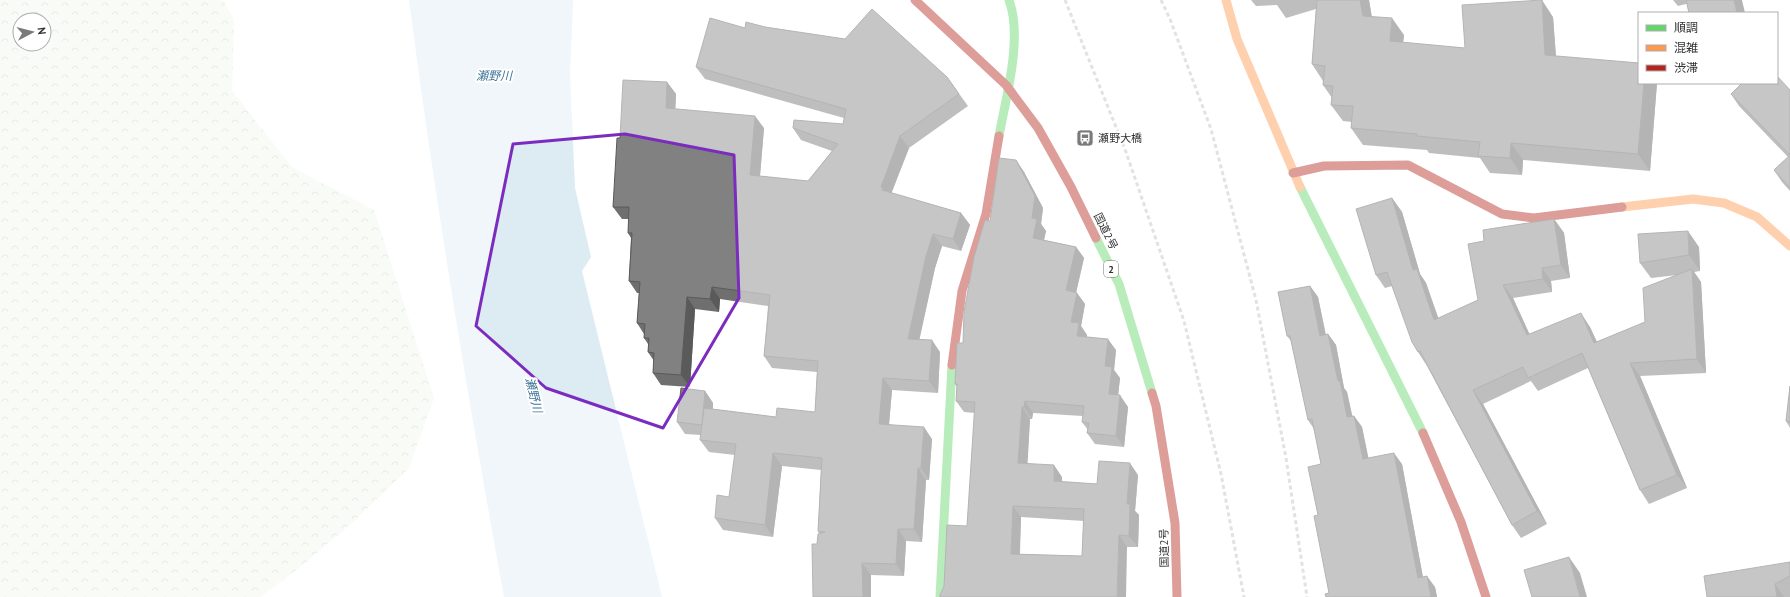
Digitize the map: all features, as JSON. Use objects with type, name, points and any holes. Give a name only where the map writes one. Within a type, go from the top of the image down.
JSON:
[{"type":"main road","name":"国道2号","points":[[915,0],[1006,85],[1041,133],[1071,187],[1119,284],[1156,406],[1175,523],[1177,597]]},
{"type":"main road","points":[[940,597],[952,358],[962,291],[986,214],[1006,85],[1014,48],[1013,11],[1009,0]]},
{"type":"main road","points":[[1226,0],[1237,39],[1293,173],[1425,437],[1461,522],[1486,597]]},
{"type":"main road","points":[[1293,173],[1324,166],[1408,164],[1502,214],[1534,218],[1693,199],[1724,203],[1757,217],[1790,246]]},
{"type":"highlighted area","points":[[625,134],[734,155],[739,298],[663,428],[546,388],[476,326],[513,144]]},
{"type":"green space","points":[[0,0],[223,0],[234,20],[232,91],[292,167],[374,210],[434,398],[409,468],[352,523],[304,564],[260,597],[0,597]]},
{"type":"water","name":"瀬野川","points":[[409,0],[573,0],[570,74],[575,188],[591,257],[582,271],[662,597],[504,597],[453,299]]},
{"type":"building","points":[[1317,0],[1360,0],[1363,16],[1392,18],[1390,41],[1465,48],[1462,5],[1542,0],[1545,55],[1638,63],[1638,84],[1644,84],[1638,154],[1511,143],[1510,158],[1478,156],[1480,142],[1351,128],[1353,106],[1331,105],[1333,86],[1323,85],[1325,66],[1312,64]]},
{"type":"building","points":[[1686,0],[1734,0],[1737,12],[1689,12]]},
{"type":"building","points":[[872,9],[947,77],[959,94],[900,136],[881,187],[883,188],[882,190],[961,213],[953,239],[933,234],[926,256],[908,339],[932,340],[929,381],[883,378],[879,424],[924,427],[921,468],[918,468],[914,529],[898,529],[896,564],[862,563],[863,597],[813,597],[812,544],[817,544],[818,534],[825,532],[818,531],[822,458],[773,453],[765,525],[715,518],[717,495],[729,497],[736,444],[700,440],[704,408],[776,417],[777,408],[815,412],[818,361],[764,356],[770,295],[712,287],[710,299],[687,297],[681,375],[653,373],[654,353],[648,352],[649,338],[644,338],[645,324],[637,323],[640,282],[629,281],[632,233],[628,233],[629,207],[613,207],[617,138],[620,138],[623,80],[667,82],[666,108],[755,116],[750,175],[808,181],[838,144],[793,128],[794,120],[843,124],[846,109],[696,67],[710,18],[745,28],[746,22],[765,27],[845,39]]},
{"type":"building","points":[[1778,77],[1790,90],[1790,155],[1731,94],[1741,84],[1778,84]]},
{"type":"building","points":[[1790,155],[1790,188],[1774,170]]},
{"type":"building","points":[[999,158],[1016,160],[1035,196],[1032,218],[1037,219],[1033,238],[1076,247],[1066,290],[1077,293],[1071,322],[1079,323],[1077,336],[1108,339],[1105,366],[1112,367],[1109,394],[1120,395],[1116,436],[1087,433],[1089,423],[1082,422],[1084,406],[1025,401],[1024,407],[1022,407],[1018,463],[1054,465],[1054,481],[1097,484],[1099,461],[1130,463],[1127,504],[1130,504],[1129,536],[1119,535],[1117,597],[940,597],[944,586],[947,525],[967,526],[975,402],[956,401],[957,384],[955,384],[957,343],[963,343],[964,312],[974,257],[985,220],[990,221]],"holes":[[[1013,506],[1084,509],[1082,556],[1011,554]]]},
{"type":"building","points":[[1392,198],[1413,270],[1417,269],[1434,320],[1478,300],[1468,244],[1484,241],[1483,230],[1554,219],[1561,265],[1542,268],[1543,279],[1503,285],[1527,335],[1581,313],[1594,343],[1645,322],[1643,288],[1692,269],[1697,359],[1630,363],[1677,475],[1640,490],[1582,353],[1528,378],[1523,367],[1473,390],[1537,511],[1512,525],[1420,351],[1418,352],[1412,342],[1387,272],[1376,275],[1356,209]]},
{"type":"building","points":[[1688,231],[1689,255],[1640,263],[1638,234]]},
{"type":"building","points":[[1310,286],[1320,336],[1328,334],[1338,381],[1340,381],[1347,417],[1354,416],[1363,459],[1394,453],[1418,578],[1427,576],[1431,597],[1326,597],[1325,594],[1329,593],[1314,516],[1318,515],[1308,467],[1321,464],[1312,419],[1308,420],[1290,336],[1287,336],[1278,292]]},
{"type":"building","points":[[1790,386],[1790,422],[1786,421]]},
{"type":"building","points":[[681,388],[705,391],[702,425],[677,422]]},
{"type":"building","points":[[1569,557],[1580,597],[1532,597],[1524,570]]},
{"type":"building","points":[[1790,562],[1790,576],[1775,584],[1777,597],[1707,597],[1704,576]]},
{"type":"railway","points":[[1065,0],[1126,152],[1184,321],[1221,474],[1244,597]]},
{"type":"railway","points":[[1161,0],[1170,19],[1211,129],[1256,300],[1286,458],[1307,597]]},
{"type":"traffic: fast","points":[[999,136],[1009,86],[1014,49],[1013,15],[1009,0]]},
{"type":"traffic: fast","points":[[1300,187],[1423,433]]},
{"type":"traffic: fast","points":[[1096,238],[1119,284],[1152,393]]},
{"type":"traffic: fast","points":[[940,597],[952,365]]},
{"type":"traffic: slow","points":[[1226,0],[1237,39],[1300,187]]},
{"type":"traffic: slow","points":[[1622,207],[1693,199],[1724,203],[1757,217],[1790,246]]},
{"type":"traffic: jam","points":[[915,0],[1006,85],[1038,128],[1071,187],[1096,238]]},
{"type":"traffic: jam","points":[[952,365],[962,291],[986,214],[999,136]]},
{"type":"traffic: jam","points":[[1293,173],[1324,166],[1408,165],[1502,214],[1534,218],[1622,207]]},
{"type":"traffic: jam","points":[[1152,393],[1156,406],[1175,523],[1177,597]]},
{"type":"traffic: jam","points":[[1423,433],[1461,522],[1486,597]]},
{"type":"place","name":"瀬野大橋","points":[[1085,138]]}]
